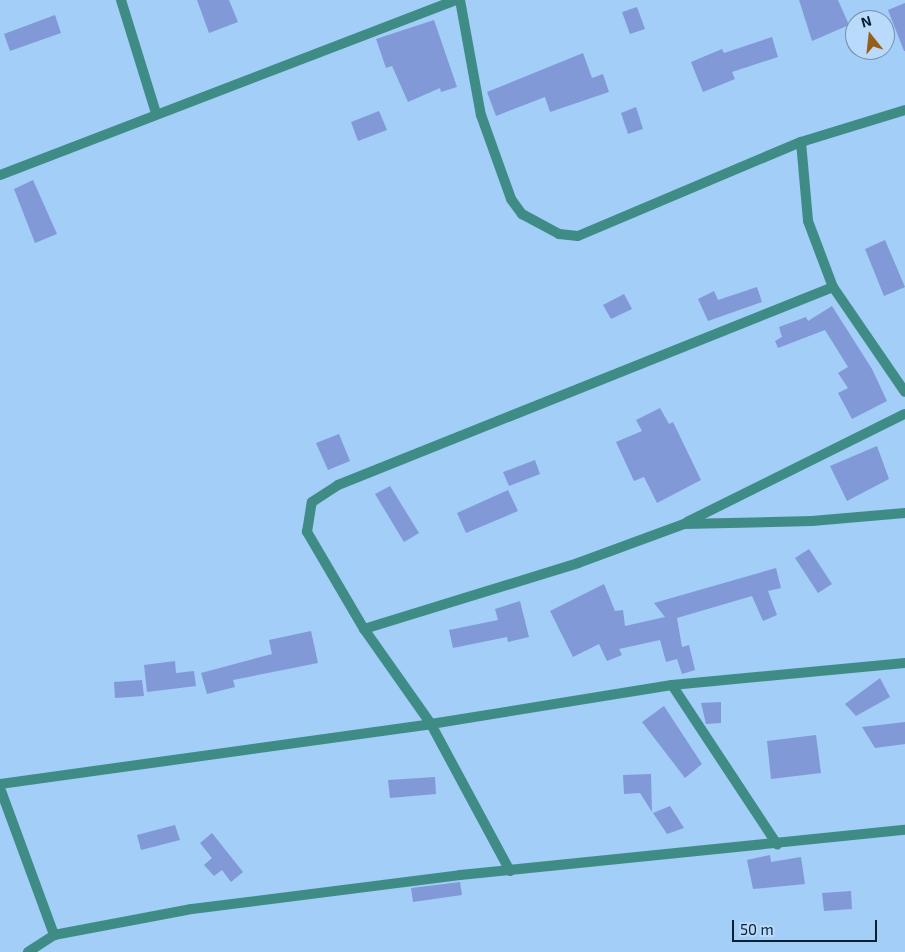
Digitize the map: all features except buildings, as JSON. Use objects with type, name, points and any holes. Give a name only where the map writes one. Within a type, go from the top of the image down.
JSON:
[{"type":"street","points":[[121,0],[156,112]]},
{"type":"street","points":[[0,176],[156,112],[459,0],[481,115],[511,198],[522,214],[559,234],[578,236],[801,142],[905,110]]},
{"type":"street","points":[[801,142],[808,221],[833,287],[905,392]]},
{"type":"street","points":[[510,871],[431,724],[364,629],[307,532],[312,502],[338,485],[833,287]]},
{"type":"street","points":[[364,629],[524,581],[684,524],[905,414]]},
{"type":"street","points":[[684,524],[812,521],[905,512]]},
{"type":"street","points":[[0,784],[431,724],[672,685],[905,663]]},
{"type":"street","points":[[672,685],[777,844]]},
{"type":"street","points":[[0,788],[54,935]]},
{"type":"street","points":[[28,952],[54,935],[192,909],[510,871],[905,830]]}]
